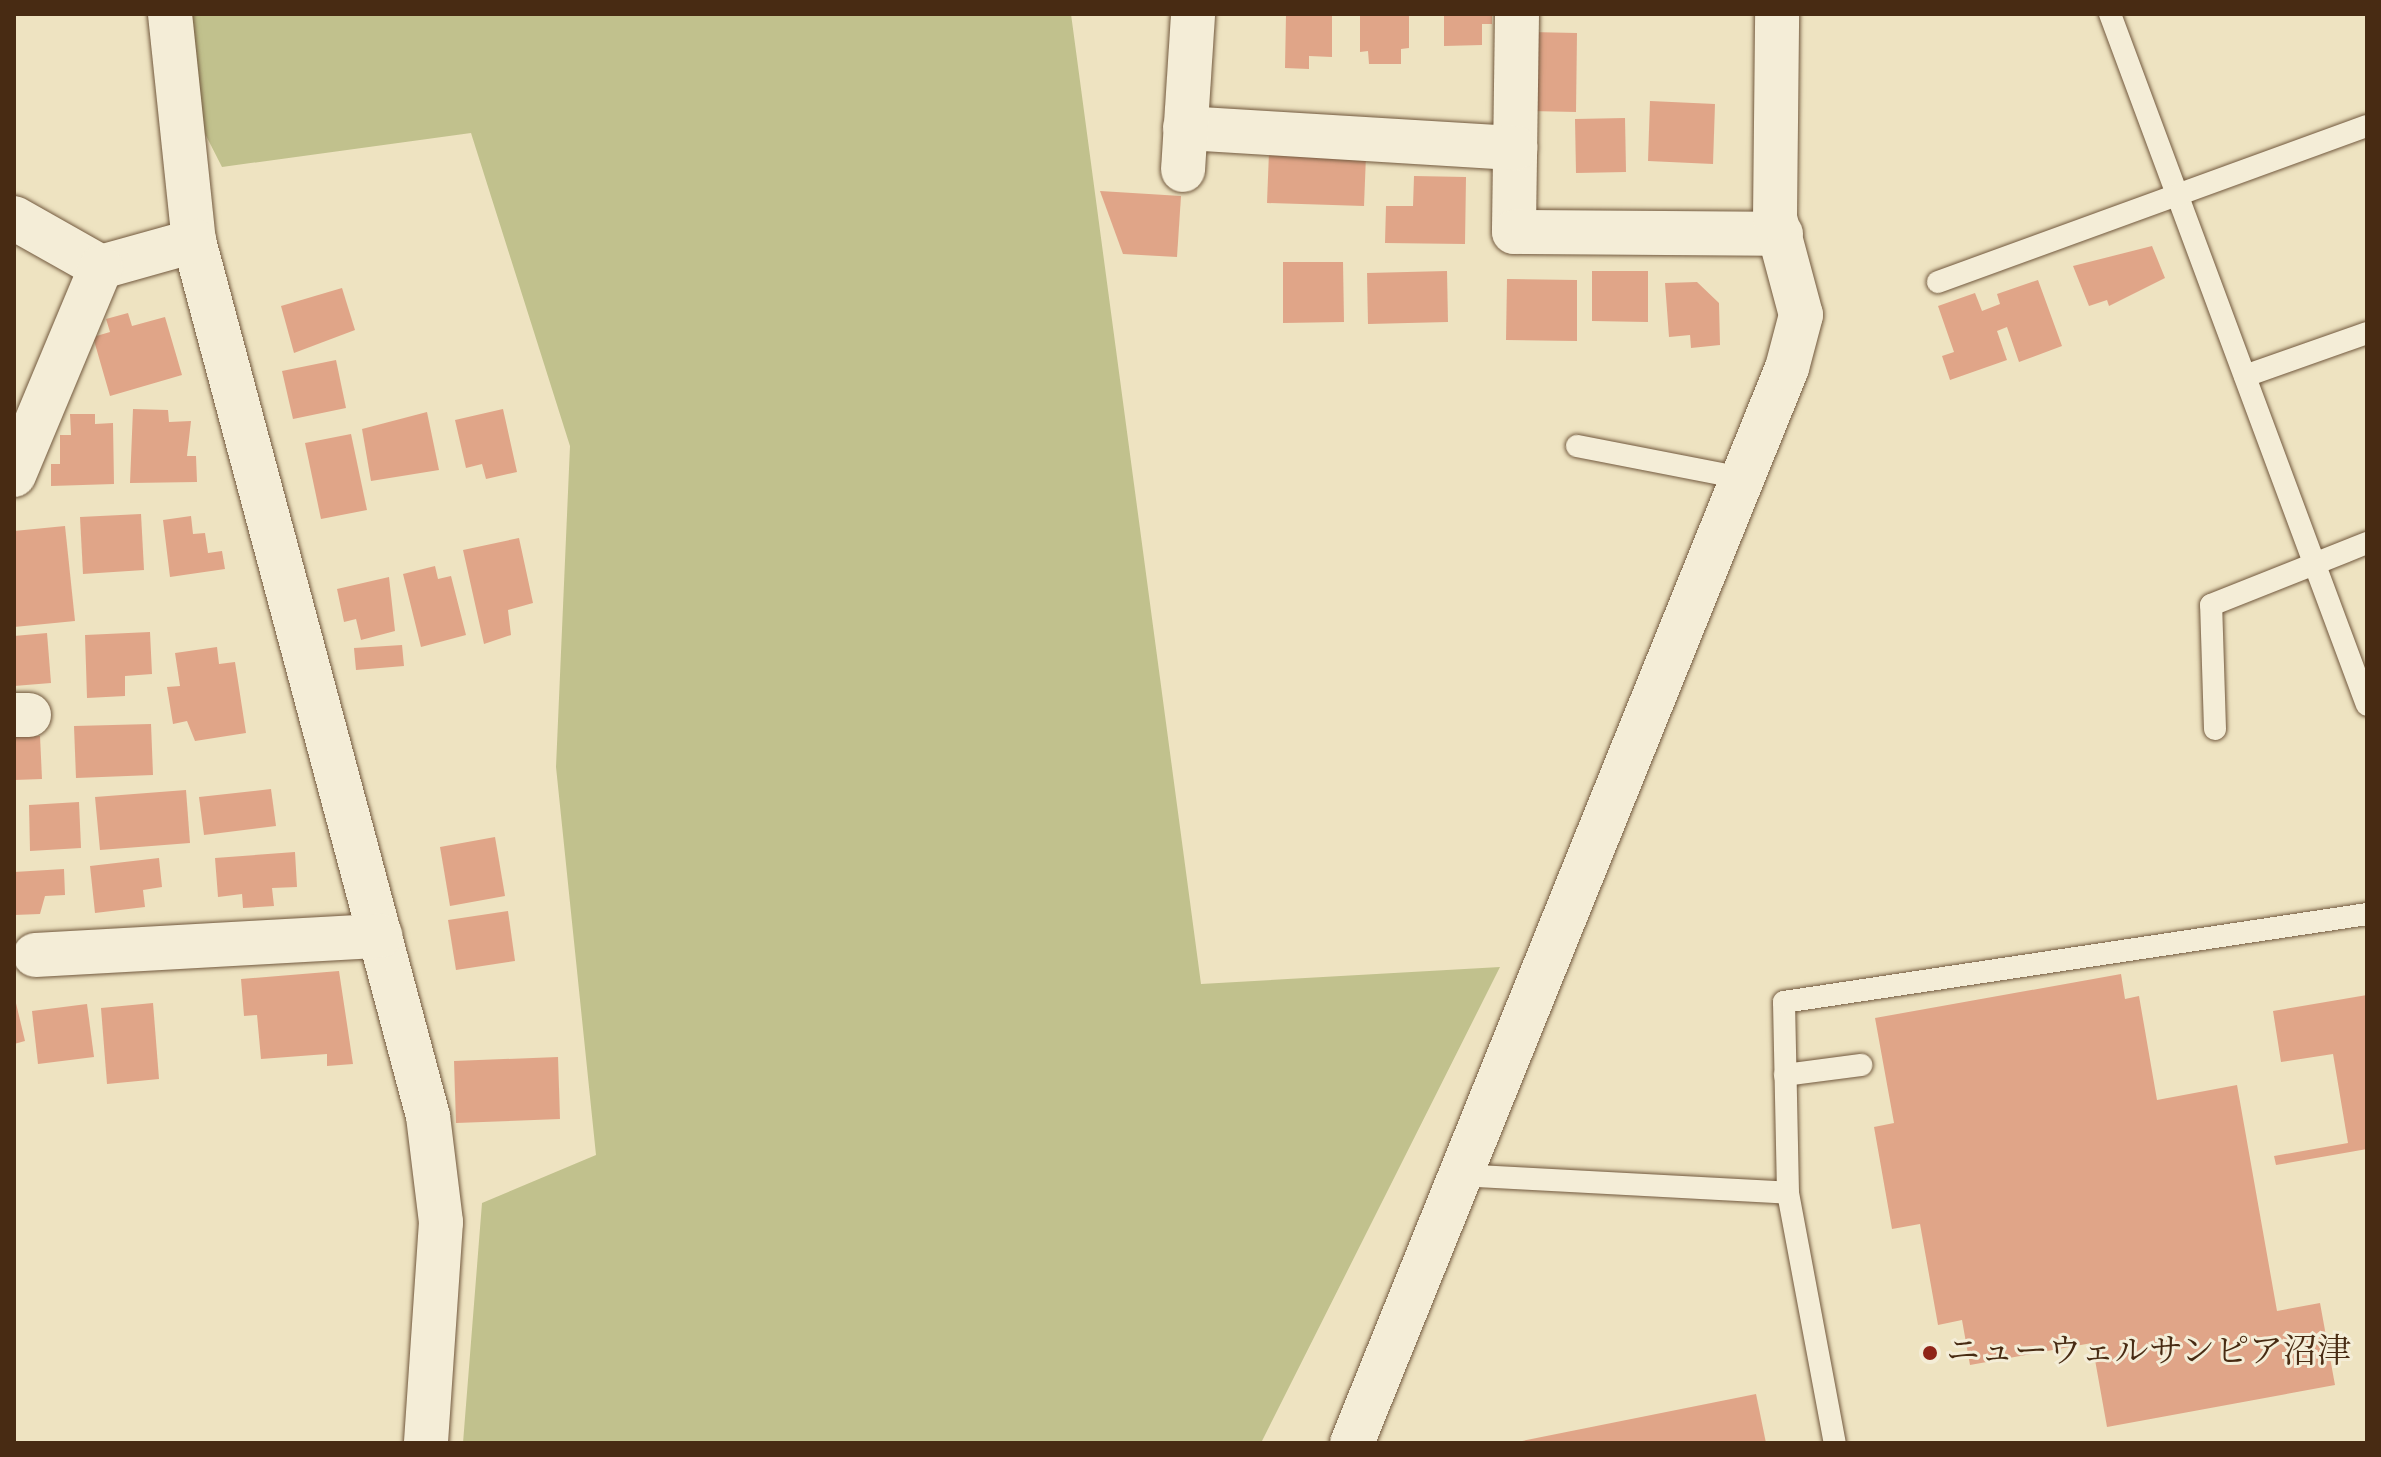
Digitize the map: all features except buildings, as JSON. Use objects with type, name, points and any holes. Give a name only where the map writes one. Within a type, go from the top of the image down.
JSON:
[{"type":"street","points":[[170,14],[194,241],[428,1116],[441,1222],[426,1443]]},
{"type":"street","points":[[1193,14],[1184,149],[1515,148]]},
{"type":"street","points":[[1517,14],[1514,232],[1781,234]]},
{"type":"street","points":[[1352,1443],[1742,478],[1801,315],[1774,193],[1777,14]]},
{"type":"street","points":[[14,218],[101,267],[194,241]]},
{"type":"street","points":[[14,475],[101,267]]},
{"type":"street","points":[[35,955],[380,936]]},
{"type":"lane","points":[[2110,14],[2367,705]]},
{"type":"lane","points":[[1938,282],[2367,126]]},
{"type":"lane","points":[[2245,376],[2367,333]]},
{"type":"lane","points":[[1577,446],[1742,478]]},
{"type":"lane","points":[[2215,729],[2211,605],[2367,543]]},
{"type":"lane","points":[[1835,1443],[1788,1193],[1784,1002],[2367,914]]},
{"type":"lane","points":[[1785,1075],[1861,1065]]},
{"type":"lane","points":[[1460,1175],[1788,1193]]},
{"type":"green space","points":[[187,14],[1071,14],[1201,984],[1500,967],[1261,1443],[463,1443],[482,1203],[596,1155],[556,767],[570,446],[471,133],[222,167],[197,118]]},
{"type":"place","name":"ニューウェルサンピア沼津","points":[[1930,1353]]}]
